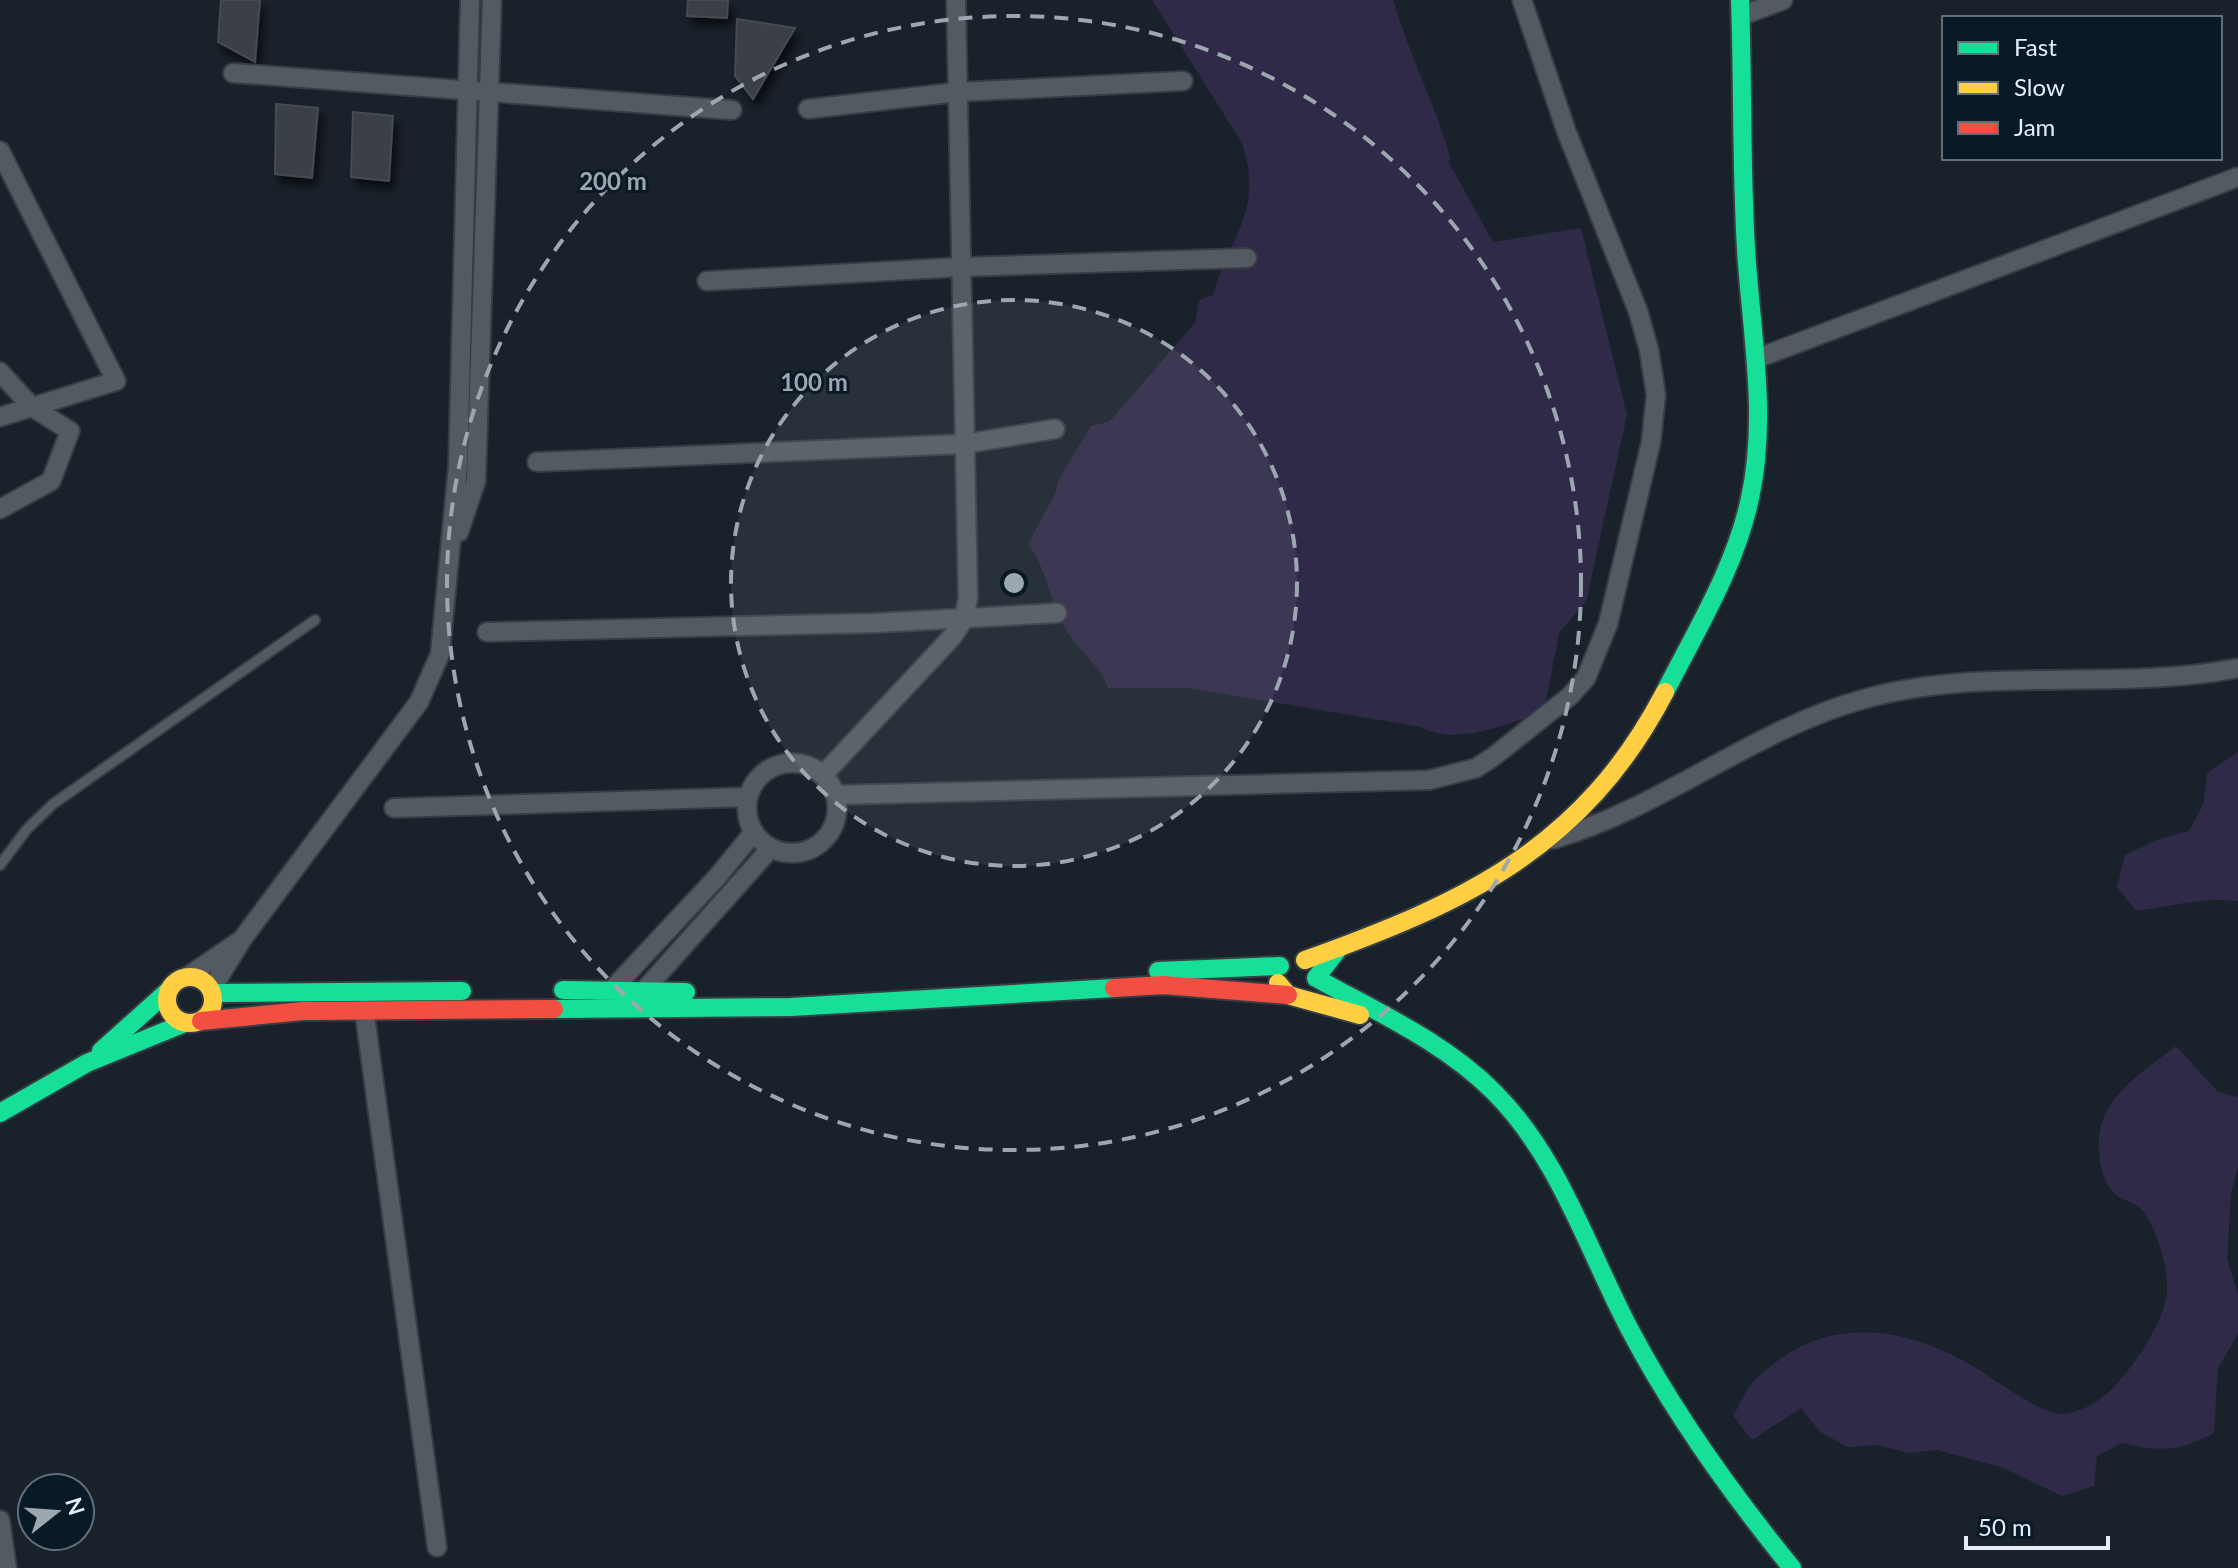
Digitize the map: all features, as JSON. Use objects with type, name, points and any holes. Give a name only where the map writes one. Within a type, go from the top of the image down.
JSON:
[{"type":"street","points":[[0,1113],[87,1063],[193,1022],[212,1009],[212,991],[243,938],[330,824],[431,681],[444,634],[462,359],[465,89],[470,0]]},
{"type":"street","points":[[450,557],[476,481],[492,0]]},
{"type":"street","points":[[823,775],[952,637],[964,619],[969,557],[956,0]]},
{"type":"street","points":[[835,795],[1429,780],[1476,768],[1493,757],[1570,696],[1586,678],[1608,624],[1651,442],[1656,395],[1649,350],[1638,311],[1567,133],[1522,0]]},
{"type":"street","points":[[1305,960],[1473,888],[1548,841],[1598,795],[1629,755],[1741,536],[1755,474],[1758,358],[1746,251],[1740,8],[1783,0]]},
{"type":"street","points":[[233,73],[732,110]]},
{"type":"street","points":[[808,109],[958,92],[1183,81]]},
{"type":"street","points":[[0,151],[116,381],[0,417]]},
{"type":"street","points":[[1758,358],[2238,177]]},
{"type":"street","points":[[464,187],[486,189]]},
{"type":"street","points":[[463,235],[485,236]]},
{"type":"street","points":[[707,281],[962,267],[1247,258]]},
{"type":"street","points":[[462,359],[481,360]]},
{"type":"street","points":[[0,372],[32,407],[70,431],[51,481],[0,509]]},
{"type":"street","points":[[537,462],[964,444],[1055,429]]},
{"type":"street","points":[[487,632],[964,619],[1057,613]]},
{"type":"street","points":[[1548,841],[1632,812],[1788,728],[1862,699],[1956,680],[2146,679],[2238,668]]},
{"type":"street","points":[[803,764],[823,775],[835,795],[836,819],[832,830],[816,847],[793,853],[771,848],[754,832],[749,821],[748,797],[760,777],[779,765],[803,764]]},
{"type":"street","points":[[394,808],[748,797]]},
{"type":"street","points":[[597,1007],[718,876],[754,832]]},
{"type":"street","points":[[629,1007],[771,848]]},
{"type":"street","points":[[718,876],[733,891]]},
{"type":"street","points":[[87,1063],[168,991],[172,984],[243,938]]},
{"type":"street","points":[[1294,996],[1310,992],[1316,978],[1339,948]]},
{"type":"street","points":[[212,991],[645,990],[759,993],[1280,966],[1291,958],[1305,960],[1312,965],[1316,978],[1445,1050],[1495,1093],[1522,1127],[1561,1192],[1646,1360],[1725,1480],[1792,1568]]},
{"type":"street","points":[[1280,966],[1278,982],[1294,996]]},
{"type":"street","points":[[187,977],[203,980],[212,991]]},
{"type":"street","points":[[168,991],[168,1008],[177,1020],[193,1022],[275,1012],[364,1009],[791,1007],[1163,985],[1294,996],[1401,1027]]},
{"type":"street","points":[[364,1009],[437,1547]]},
{"type":"street","points":[[0,1520],[7,1568]]},
{"type":"lane","points":[[0,865],[27,829],[53,804],[315,620]]},
{"type":"shaded area","points":[[1152,0],[1393,0],[1445,139],[1451,159],[1448,161],[1493,242],[1581,228],[1627,415],[1586,602],[1559,633],[1544,712],[1482,732],[1451,735],[1421,727],[1187,688],[1108,688],[1101,674],[1063,625],[1041,566],[1028,544],[1055,494],[1059,479],[1091,426],[1109,422],[1195,323],[1199,300],[1213,295],[1247,206],[1248,167],[1242,143]]},
{"type":"shaded area","points":[[2238,752],[2238,901],[2198,901],[2136,911],[2117,887],[2125,855],[2156,840],[2189,831],[2204,803],[2207,773]]},
{"type":"shaded area","points":[[2176,1046],[2218,1092],[2238,1097],[2238,1166],[2231,1194],[2227,1259],[2238,1294],[2238,1334],[2218,1368],[2214,1433],[2179,1447],[2148,1448],[2122,1443],[2097,1456],[2094,1486],[2062,1496],[2001,1467],[1937,1450],[1909,1453],[1877,1445],[1848,1447],[1820,1432],[1801,1408],[1752,1440],[1733,1416],[1751,1384],[1780,1359],[1805,1345],[1832,1336],[1859,1332],[1915,1340],[1943,1351],[2052,1412],[2075,1412],[2107,1394],[2130,1368],[2151,1336],[2164,1305],[2167,1282],[2161,1250],[2148,1219],[2140,1208],[2113,1192],[2105,1179],[2101,1168],[2099,1134],[2111,1104],[2122,1090]]},
{"type":"building","points":[[221,0],[260,0],[255,62],[218,42]]},
{"type":"building","points":[[688,0],[728,0],[727,18],[687,16]]},
{"type":"building","points":[[737,19],[795,28],[753,99],[735,76]]},
{"type":"building","points":[[276,104],[318,108],[312,178],[275,174]]},
{"type":"building","points":[[353,112],[393,116],[389,181],[351,177]]},
{"type":"traffic: fast","points":[[1665,692],[1725,573],[1744,523],[1755,467],[1758,405],[1744,218],[1740,0]]},
{"type":"traffic: fast","points":[[1339,948],[1316,978],[1409,1029],[1454,1058],[1494,1092],[1537,1145],[1570,1204],[1646,1360],[1725,1482],[1792,1568]]},
{"type":"traffic: fast","points":[[1158,971],[1280,966]]},
{"type":"traffic: fast","points":[[554,1009],[791,1007],[1114,988]]},
{"type":"traffic: fast","points":[[563,990],[686,992]]},
{"type":"traffic: fast","points":[[101,1051],[168,991]]},
{"type":"traffic: fast","points":[[212,993],[462,991]]},
{"type":"traffic: fast","points":[[0,1113],[87,1063],[185,1023]]},
{"type":"traffic: slow","points":[[1305,960],[1417,916],[1467,892],[1514,864],[1557,831],[1597,792],[1633,746],[1665,692]]},
{"type":"traffic: slow","points":[[190,977],[207,983],[213,1000],[207,1017],[190,1023],[173,1017],[167,1000],[173,983],[190,977]]},
{"type":"traffic: slow","points":[[1278,983],[1288,995],[1360,1015]]},
{"type":"traffic: jam","points":[[1114,988],[1163,985],[1288,995]]},
{"type":"traffic: jam","points":[[201,1021],[303,1011],[554,1009]]}]
